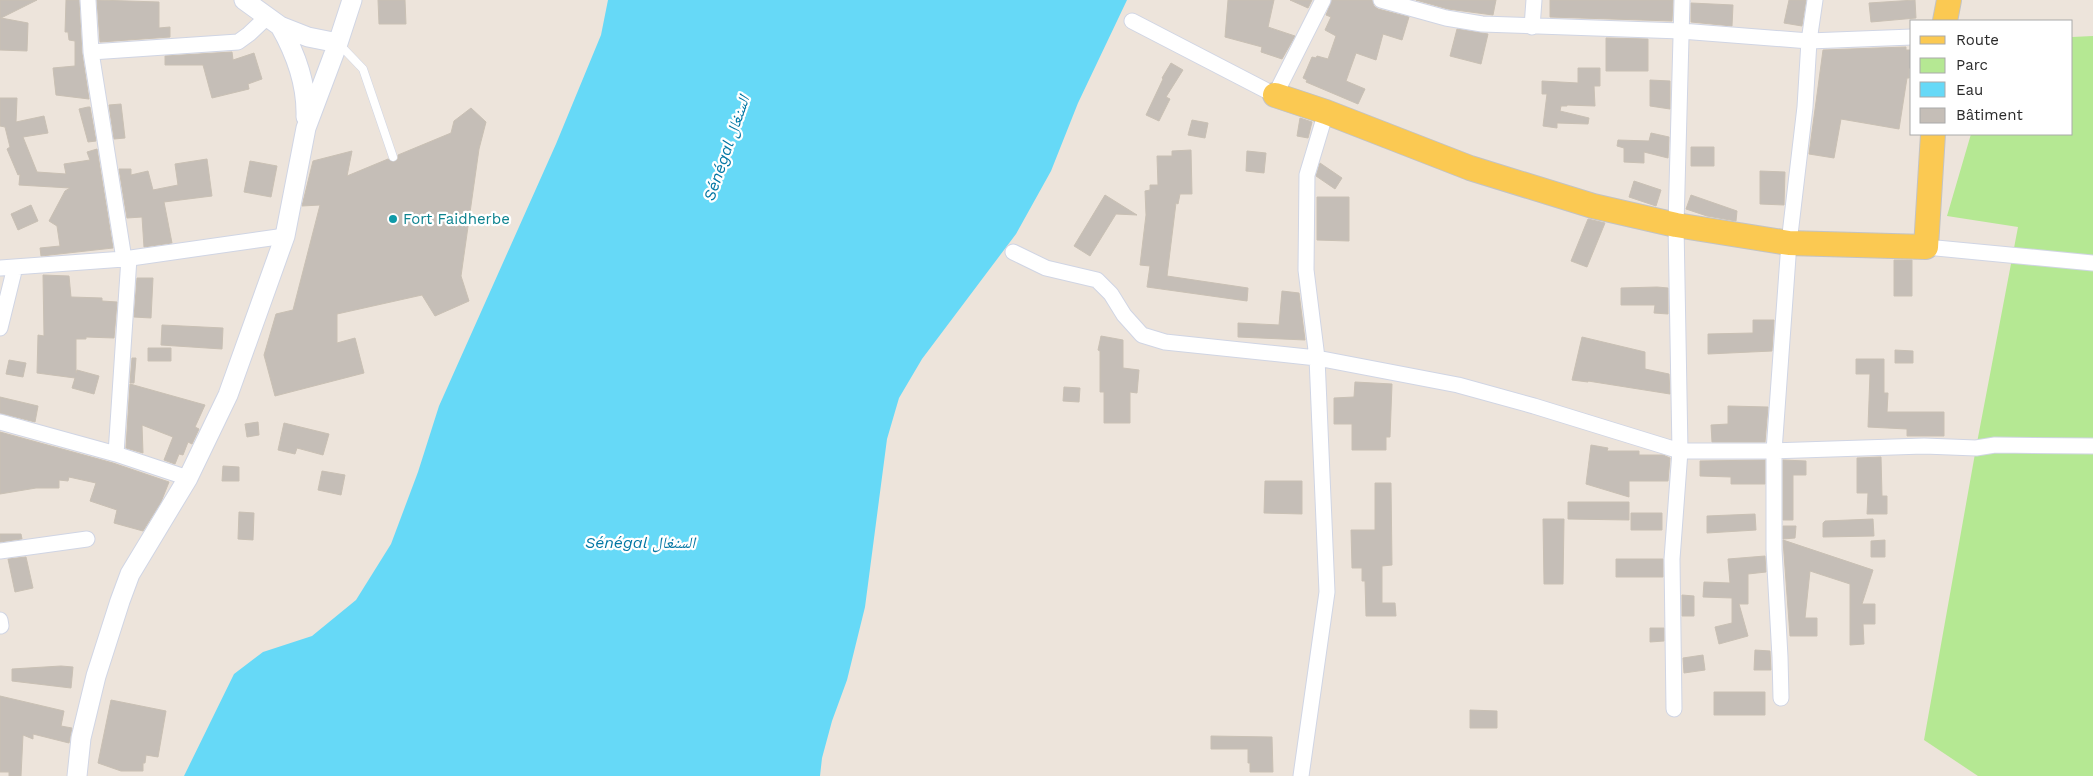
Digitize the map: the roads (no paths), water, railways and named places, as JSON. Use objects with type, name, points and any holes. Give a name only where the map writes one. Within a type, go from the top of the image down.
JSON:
[{"type":"main road","points":[[1945,20],[1950,0]]},
{"type":"main road","points":[[1275,95],[1326,112],[1470,168],[1527,187],[1594,206],[1676,225],[1789,243],[1926,247],[1933,135]]},
{"type":"street","points":[[88,0],[91,52],[127,259],[116,454]]},
{"type":"street","points":[[244,0],[274,22],[308,37],[338,43]]},
{"type":"street","points":[[77,776],[82,738],[96,676],[130,574],[188,478],[228,395],[285,236],[306,128],[352,0]]},
{"type":"street","points":[[1132,21],[1275,95],[1323,0]]},
{"type":"street","points":[[1381,0],[1446,18],[1482,24],[1681,31],[1809,41],[1910,37]]},
{"type":"street","points":[[1532,27],[1534,0]]},
{"type":"street","points":[[1674,709],[1672,559],[1680,451],[1676,225],[1682,0]]},
{"type":"street","points":[[1781,698],[1774,550],[1774,451],[1789,243],[1805,107],[1809,41],[1815,0]]},
{"type":"street","points":[[91,52],[238,42],[249,34],[274,22]]},
{"type":"street","points":[[274,22],[298,65],[305,90],[306,128]]},
{"type":"street","points":[[1301,776],[1327,592],[1317,358],[1306,270],[1307,175],[1326,112]]},
{"type":"street","points":[[0,268],[127,259],[285,236]]},
{"type":"street","points":[[1926,247],[2093,263]]},
{"type":"street","points":[[1013,252],[1046,268],[1097,280],[1111,294],[1124,315],[1142,335],[1165,342],[1317,358],[1458,385],[1534,406],[1680,451],[1774,451],[1924,446],[1976,448],[1995,445],[2093,446]]},
{"type":"street","points":[[0,328],[15,267]]},
{"type":"street","points":[[0,422],[116,454],[188,478]]},
{"type":"street","points":[[0,551],[87,539]]},
{"type":"lane","points":[[338,43],[363,69],[393,157]]},
{"type":"water","name":"Sénégal السنغال","points":[[608,0],[1127,0],[1078,103],[1051,171],[1016,234],[922,359],[899,398],[887,439],[865,607],[847,680],[832,721],[822,758],[820,776],[184,776],[234,674],[263,652],[312,636],[356,600],[391,544],[418,472],[439,406],[556,144],[601,35]]},
{"type":"place","name":"Fort Faidherbe","points":[[393,219]]}]
